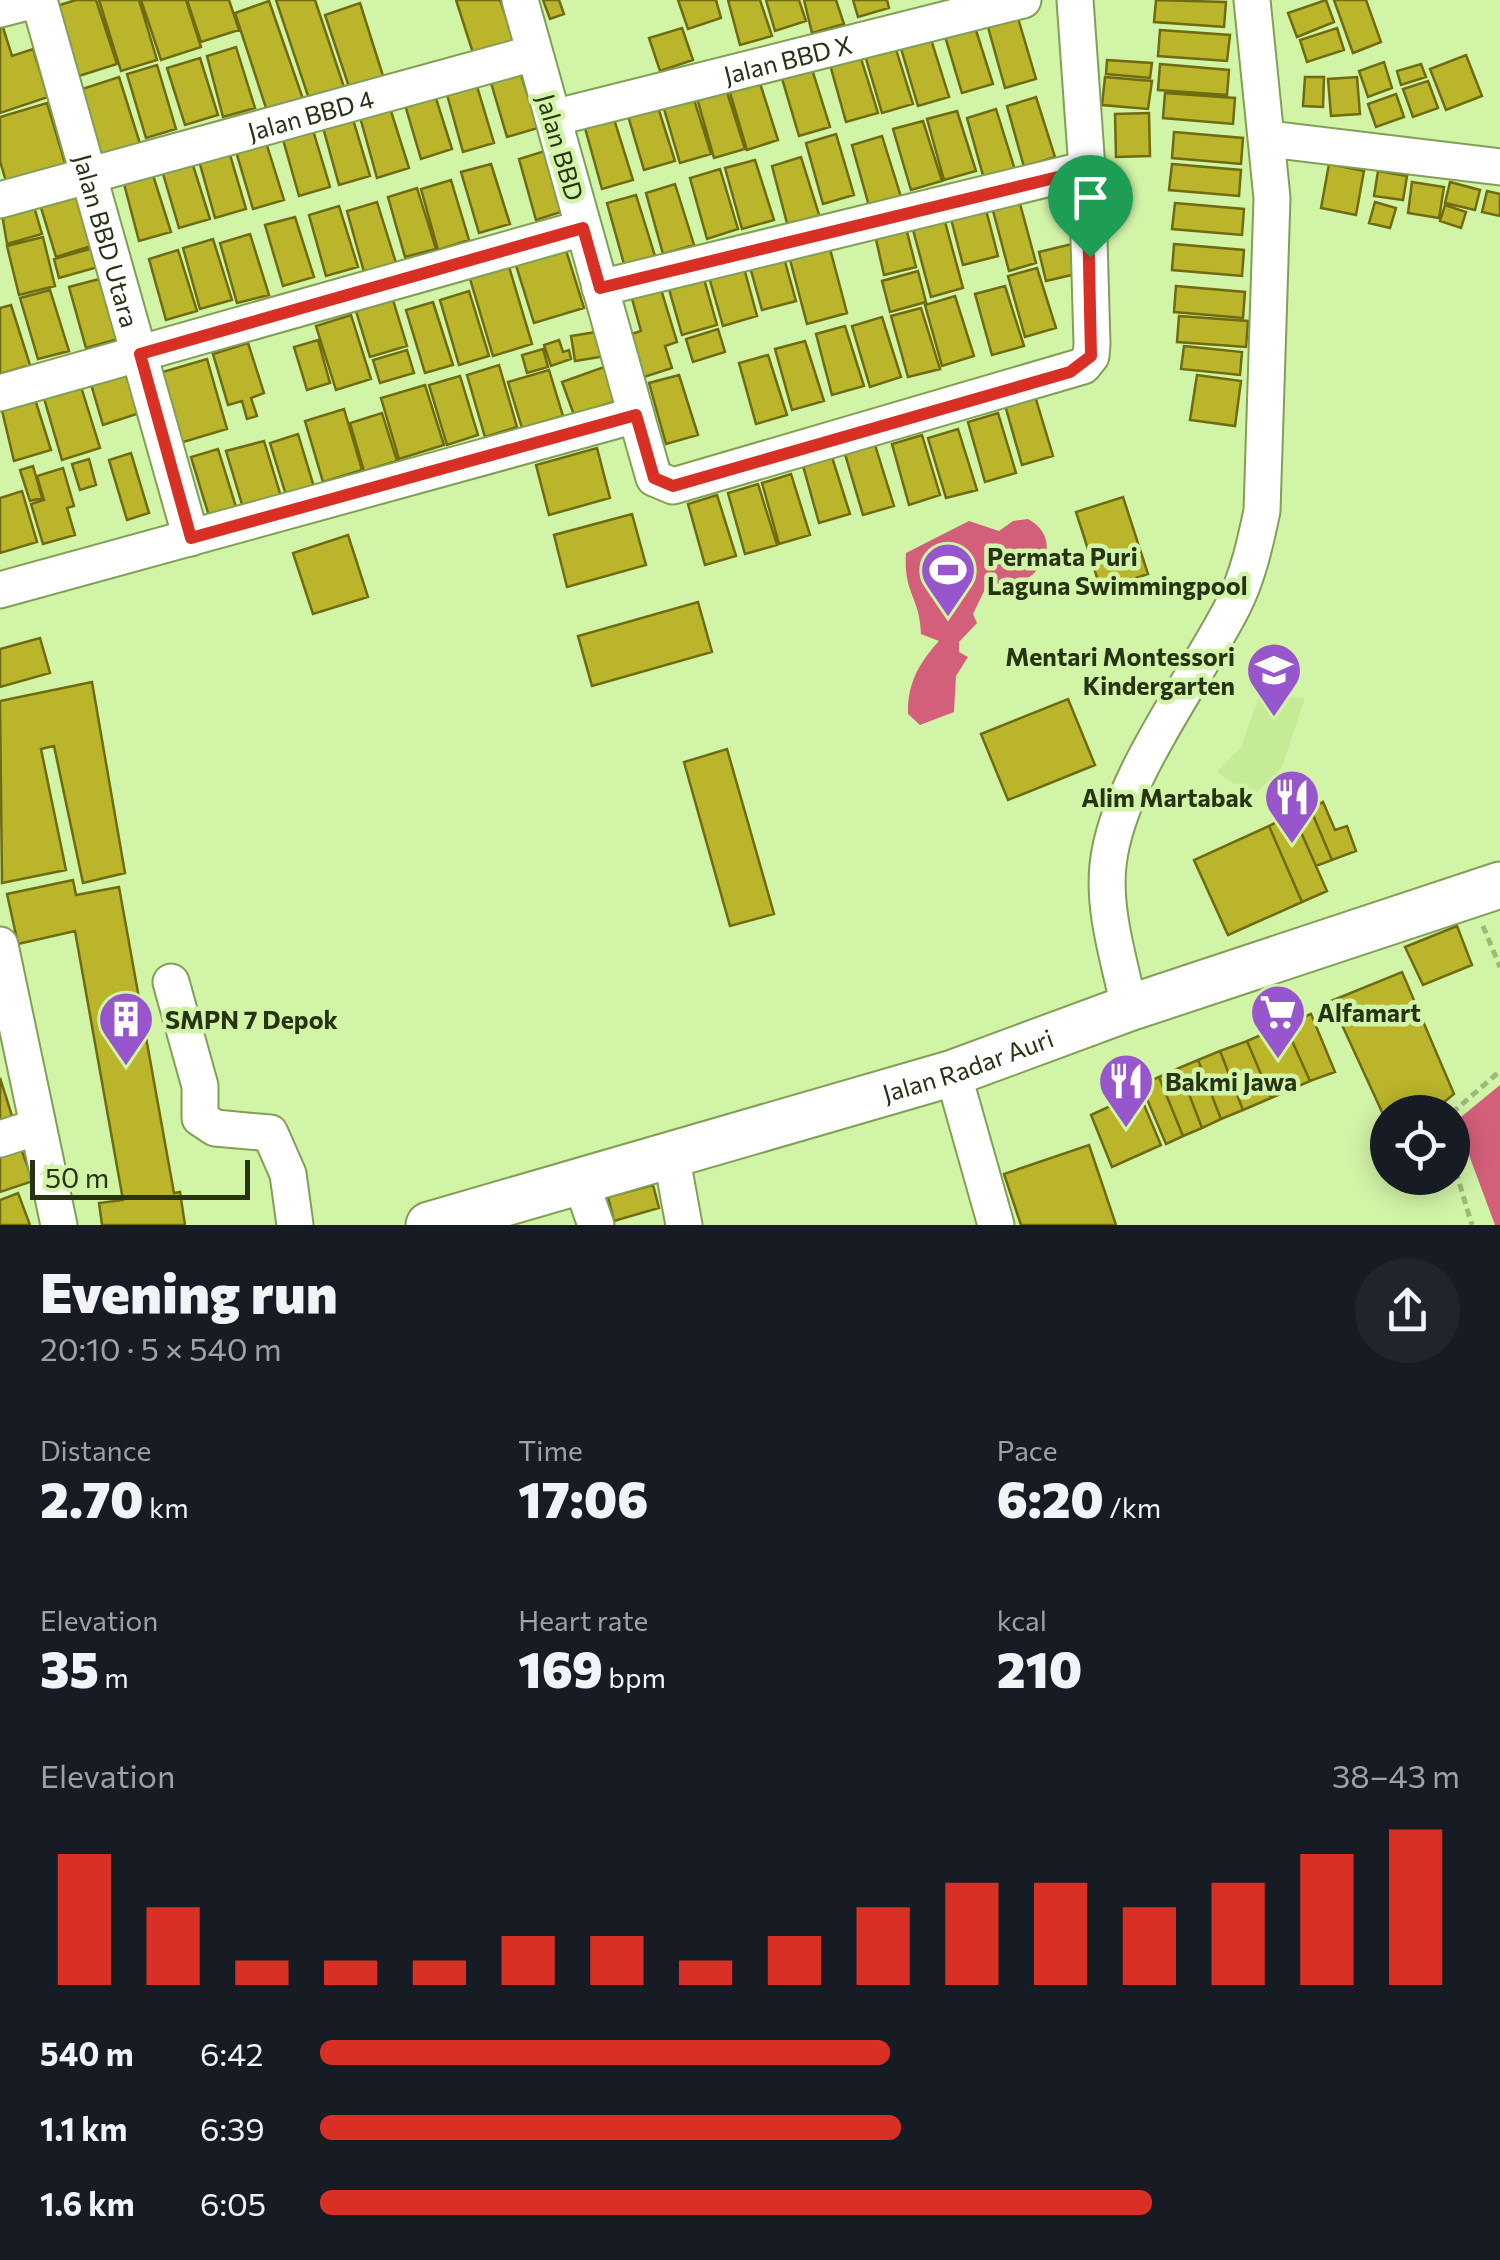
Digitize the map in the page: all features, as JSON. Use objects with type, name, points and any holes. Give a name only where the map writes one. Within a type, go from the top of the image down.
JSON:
[{"type":"main road","name":"Jalan Radar Auri","points":[[429,1225],[953,1072],[1129,1008],[1500,885]]},
{"type":"street","points":[[0,10],[37,0]]},
{"type":"street","name":"Jalan BBD Utara","points":[[37,0],[191,538]]},
{"type":"street","name":"Jalan BBD","points":[[520,0],[654,478],[673,486],[1083,366],[1091,356],[1092,344],[1087,170]]},
{"type":"street","name":"Jalan BBD X","points":[[553,118],[1023,0]]},
{"type":"street","points":[[600,288],[1087,170],[1074,0]]},
{"type":"street","points":[[1129,1008],[1108,906],[1113,834],[1127,798],[1234,604],[1251,561],[1262,511],[1272,198],[1270,140],[1252,0]]},
{"type":"street","name":"Jalan BBD 4","points":[[0,200],[534,53]]},
{"type":"street","points":[[1270,140],[1500,167]]},
{"type":"street","points":[[0,392],[583,228]]},
{"type":"street","points":[[0,590],[636,415]]},
{"type":"street","points":[[1,960],[59,1225]]},
{"type":"street","points":[[170,982],[200,1086],[200,1118],[214,1128],[270,1133],[285,1164],[295,1225]]},
{"type":"street","points":[[953,1072],[996,1225]]},
{"type":"street","points":[[0,1139],[37,1127]]},
{"type":"street","points":[[670,1154],[684,1225]]},
{"type":"street","points":[[580,1180],[596,1225]]},
{"type":"path","points":[[1470,1097],[1500,1071]]},
{"type":"path","points":[[1463,1195],[1472,1225]]},
{"type":"shaded area","name":"Permata Puri Laguna Swimmingpool","points":[[1028,519],[1046,539],[1042,564],[1024,580],[987,585],[973,614],[977,623],[959,642],[959,652],[968,657],[956,676],[954,712],[920,725],[908,714],[912,683],[939,641],[921,634],[907,577],[906,553],[969,521],[999,531],[1013,521]]},
{"type":"shaded area","points":[[1259,696],[1305,698],[1282,767],[1253,796],[1217,772],[1241,747]]},
{"type":"shaded area","points":[[1500,1085],[1500,1225],[1495,1225],[1470,1158],[1470,1110]]},
{"type":"building","points":[[76,0],[96,0],[117,64],[76,77],[53,7]]},
{"type":"building","points":[[99,0],[139,0],[157,60],[121,71]]},
{"type":"building","points":[[141,0],[186,0],[201,47],[161,60]]},
{"type":"building","points":[[187,0],[229,0],[239,30],[201,42]]},
{"type":"building","points":[[276,0],[315,0],[344,87],[309,99]]},
{"type":"building","points":[[456,0],[500,0],[514,40],[473,53]]},
{"type":"building","points":[[543,0],[559,0],[564,14],[550,19]]},
{"type":"building","points":[[678,0],[716,0],[721,18],[688,29]]},
{"type":"building","points":[[728,0],[760,0],[772,36],[740,45]]},
{"type":"building","points":[[766,0],[799,0],[806,21],[775,31]]},
{"type":"building","points":[[804,0],[836,0],[844,24],[812,33]]},
{"type":"building","points":[[853,0],[887,0],[889,8],[858,17]]},
{"type":"building","points":[[1156,0],[1226,2],[1224,27],[1154,22]]},
{"type":"building","points":[[1326,0],[1334,22],[1297,37],[1288,13]]},
{"type":"building","points":[[1334,0],[1366,0],[1381,42],[1353,53]]},
{"type":"building","points":[[269,1],[303,99],[267,111],[235,13]]},
{"type":"building","points":[[360,3],[384,79],[350,90],[325,15]]},
{"type":"building","points":[[0,18],[12,56],[33,49],[48,97],[0,113]]},
{"type":"building","points":[[1018,18],[1036,79],[1005,88],[988,27]]},
{"type":"building","points":[[974,24],[993,84],[962,93],[944,33]]},
{"type":"building","points":[[682,28],[693,60],[660,71],[649,38]]},
{"type":"building","points":[[1337,28],[1344,50],[1307,62],[1300,40]]},
{"type":"building","points":[[1160,30],[1230,35],[1227,61],[1158,56]]},
{"type":"building","points":[[930,36],[949,97],[918,106],[900,45]]},
{"type":"building","points":[[894,43],[913,104],[882,113],[864,52]]},
{"type":"building","points":[[236,47],[255,108],[223,117],[207,56]]},
{"type":"building","points":[[859,52],[878,113],[846,122],[829,61]]},
{"type":"building","points":[[1466,55],[1482,96],[1446,110],[1430,69]]},
{"type":"building","points":[[200,58],[218,115],[185,125],[167,68]]},
{"type":"building","points":[[1107,60],[1152,63],[1150,78],[1106,74]]},
{"type":"building","points":[[1384,62],[1392,88],[1368,97],[1359,71]]},
{"type":"building","points":[[1160,64],[1229,70],[1227,95],[1158,90]]},
{"type":"building","points":[[1421,64],[1426,77],[1401,85],[1397,71]]},
{"type":"building","points":[[157,65],[176,129],[146,138],[127,74]]},
{"type":"building","points":[[811,66],[830,127],[799,136],[781,75]]},
{"type":"building","points":[[519,68],[538,128],[507,137],[489,76]]},
{"type":"building","points":[[119,77],[142,150],[102,163],[79,90]]},
{"type":"building","points":[[1105,77],[1152,81],[1148,109],[1102,105]]},
{"type":"building","points":[[1305,77],[1324,77],[1323,107],[1303,106]]},
{"type":"building","points":[[1357,77],[1360,114],[1331,116],[1328,79]]},
{"type":"building","points":[[759,80],[778,140],[747,150],[729,89]]},
{"type":"building","points":[[1428,81],[1438,108],[1413,117],[1403,89]]},
{"type":"building","points":[[476,83],[494,143],[463,152],[446,91]]},
{"type":"building","points":[[433,89],[452,149],[421,159],[403,98]]},
{"type":"building","points":[[726,89],[745,149],[714,158],[697,98]]},
{"type":"building","points":[[692,93],[711,154],[680,163],[662,102]]},
{"type":"building","points":[[1165,93],[1235,98],[1233,124],[1163,118]]},
{"type":"building","points":[[1396,94],[1404,117],[1376,127],[1368,104]]},
{"type":"building","points":[[1036,97],[1055,157],[1024,167],[1007,106]]},
{"type":"building","points":[[656,101],[675,161],[644,170],[626,109]]},
{"type":"building","points":[[47,103],[67,170],[8,188],[0,161],[0,117]]},
{"type":"building","points":[[390,108],[409,168],[377,178],[360,117]]},
{"type":"building","points":[[996,109],[1015,170],[984,179],[967,118]]},
{"type":"building","points":[[957,111],[976,171],[944,180],[927,119]]},
{"type":"building","points":[[1149,113],[1150,156],[1116,157],[1115,114]]},
{"type":"building","points":[[352,116],[370,176],[339,185],[322,124]]},
{"type":"building","points":[[614,119],[633,180],[602,189],[585,128]]},
{"type":"building","points":[[923,121],[942,181],[911,190],[893,129]]},
{"type":"building","points":[[312,127],[330,187],[299,196],[282,136]]},
{"type":"building","points":[[1174,132],[1243,138],[1241,164],[1172,158]]},
{"type":"building","points":[[836,134],[854,195],[823,204],[806,143]]},
{"type":"building","points":[[882,136],[901,197],[869,206],[852,145]]},
{"type":"building","points":[[265,139],[284,200],[253,209],[235,148]]},
{"type":"building","points":[[228,148],[246,209],[215,218],[198,157]]},
{"type":"building","points":[[548,150],[567,210],[536,220],[519,159]]},
{"type":"building","points":[[801,157],[820,218],[788,227],[772,166]]},
{"type":"building","points":[[191,159],[210,219],[179,228],[161,167]]},
{"type":"building","points":[[755,160],[774,220],[742,229],[725,168]]},
{"type":"building","points":[[491,164],[510,224],[479,233],[461,172]]},
{"type":"building","points":[[1172,164],[1241,170],[1239,196],[1169,190]]},
{"type":"building","points":[[1329,164],[1364,171],[1356,215],[1321,208]]},
{"type":"building","points":[[720,169],[738,229],[707,239],[690,178]]},
{"type":"building","points":[[1378,171],[1407,176],[1403,200],[1374,196]]},
{"type":"building","points":[[152,172],[171,232],[139,241],[123,180]]},
{"type":"building","points":[[82,178],[101,243],[56,257],[36,191]]},
{"type":"building","points":[[451,180],[469,240],[438,250],[421,189]]},
{"type":"building","points":[[1412,182],[1444,187],[1439,218],[1408,213]]},
{"type":"building","points":[[1450,182],[1480,190],[1475,210],[1445,203]]},
{"type":"building","points":[[675,184],[694,245],[663,254],[646,193]]},
{"type":"building","points":[[417,188],[436,249],[405,257],[388,197]]},
{"type":"building","points":[[1487,191],[1500,194],[1500,216],[1482,212]]},
{"type":"building","points":[[30,193],[42,234],[7,244],[0,202]]},
{"type":"building","points":[[636,195],[655,256],[624,264],[607,203]]},
{"type":"building","points":[[1019,200],[1036,263],[1009,271],[992,207]]},
{"type":"building","points":[[377,202],[396,263],[364,272],[347,211]]},
{"type":"building","points":[[1375,202],[1396,208],[1390,228],[1369,223]]},
{"type":"building","points":[[1175,203],[1244,209],[1242,235],[1172,229]]},
{"type":"building","points":[[1445,205],[1466,212],[1461,228],[1440,221]]},
{"type":"building","points":[[339,206],[358,267],[326,276],[309,215]]},
{"type":"building","points":[[986,210],[998,256],[963,265],[951,219]]},
{"type":"building","points":[[295,217],[314,277],[283,286],[265,225]]},
{"type":"building","points":[[944,218],[963,288],[931,297],[912,226]]},
{"type":"building","points":[[906,228],[916,267],[884,275],[875,235]]},
{"type":"building","points":[[250,234],[269,295],[237,303],[220,243]]},
{"type":"building","points":[[43,237],[55,286],[19,295],[7,246]]},
{"type":"building","points":[[213,239],[232,300],[200,309],[183,248]]},
{"type":"building","points":[[1072,244],[1080,273],[1046,281],[1039,252]]},
{"type":"building","points":[[1174,244],[1244,250],[1242,276],[1172,270]]},
{"type":"building","points":[[104,245],[109,264],[59,278],[54,259]]},
{"type":"building","points":[[829,245],[847,313],[807,324],[789,256]]},
{"type":"building","points":[[565,247],[584,308],[534,323],[515,262]]},
{"type":"building","points":[[178,250],[197,311],[166,320],[149,259]]},
{"type":"building","points":[[784,258],[796,301],[762,310],[750,267]]},
{"type":"building","points":[[507,260],[532,344],[493,356],[468,272]]},
{"type":"building","points":[[744,268],[757,316],[723,326],[709,277]]},
{"type":"building","points":[[1037,268],[1056,328],[1025,337],[1008,276]]},
{"type":"building","points":[[918,271],[926,302],[890,312],[882,281]]},
{"type":"building","points":[[99,279],[118,339],[86,348],[69,287]]},
{"type":"building","points":[[704,279],[717,325],[682,335],[669,289]]},
{"type":"building","points":[[660,286],[677,342],[665,346],[672,368],[638,379],[625,336],[641,331],[631,295]]},
{"type":"building","points":[[1005,286],[1024,346],[992,355],[975,294]]},
{"type":"building","points":[[1176,286],[1245,292],[1243,318],[1174,312]]},
{"type":"building","points":[[50,290],[69,351],[38,359],[20,298]]},
{"type":"building","points":[[469,291],[489,356],[459,365],[440,300]]},
{"type":"building","points":[[955,296],[974,356],[942,366],[925,305]]},
{"type":"building","points":[[393,300],[407,346],[370,357],[356,311]]},
{"type":"building","points":[[433,302],[453,365],[425,373],[406,310]]},
{"type":"building","points":[[11,305],[30,365],[0,374],[0,308]]},
{"type":"building","points":[[921,308],[940,369],[908,377],[891,316]]},
{"type":"building","points":[[351,315],[371,379],[336,390],[316,326]]},
{"type":"building","points":[[1179,316],[1248,321],[1246,347],[1177,342]]},
{"type":"building","points":[[882,317],[901,377],[870,387],[852,326]]},
{"type":"building","points":[[845,326],[864,386],[832,395],[816,334]]},
{"type":"building","points":[[718,329],[725,352],[693,362],[686,339]]},
{"type":"building","points":[[602,331],[606,356],[575,361],[571,336]]},
{"type":"building","points":[[318,340],[330,383],[307,390],[294,347]]},
{"type":"building","points":[[559,340],[563,352],[569,350],[571,359],[551,366],[544,345]]},
{"type":"building","points":[[805,341],[824,401],[792,410],[775,349]]},
{"type":"building","points":[[248,343],[264,393],[251,398],[257,416],[247,419],[242,401],[228,405],[213,354]]},
{"type":"building","points":[[1184,346],[1242,352],[1240,375],[1181,369]]},
{"type":"building","points":[[543,349],[548,367],[527,373],[522,355]]},
{"type":"building","points":[[407,350],[414,373],[380,383],[373,360]]},
{"type":"building","points":[[768,355],[787,415],[756,424],[739,363]]},
{"type":"building","points":[[207,359],[227,429],[180,443],[159,373]]},
{"type":"building","points":[[131,361],[146,411],[103,425],[88,374]]},
{"type":"building","points":[[499,365],[517,427],[485,437],[467,375]]},
{"type":"building","points":[[604,367],[616,401],[574,415],[562,382]]},
{"type":"building","points":[[549,370],[563,416],[522,428],[508,382]]},
{"type":"building","points":[[679,375],[698,435],[666,444],[649,383]]},
{"type":"building","points":[[1197,375],[1241,381],[1235,426],[1190,420]]},
{"type":"building","points":[[460,376],[478,435],[447,445],[429,385]]},
{"type":"building","points":[[78,377],[100,448],[62,460],[41,388]]},
{"type":"building","points":[[425,385],[444,445],[399,459],[381,398]]},
{"type":"building","points":[[33,393],[51,450],[14,461],[0,402]]},
{"type":"building","points":[[1035,396],[1053,456],[1022,465],[1005,405]]},
{"type":"building","points":[[344,409],[362,470],[323,482],[305,421]]},
{"type":"building","points":[[382,413],[397,461],[364,471],[350,423]]},
{"type":"building","points":[[998,413],[1016,473],[985,482],[968,422]]},
{"type":"building","points":[[958,429],[977,490],[946,498],[928,438]]},
{"type":"building","points":[[298,434],[314,487],[286,495],[270,443]]},
{"type":"building","points":[[922,435],[940,495],[909,505],[892,444]]},
{"type":"building","points":[[264,441],[282,500],[244,511],[226,451]]},
{"type":"building","points":[[875,445],[894,506],[863,515],[845,454]]},
{"type":"building","points":[[597,448],[610,498],[549,515],[536,465]]},
{"type":"building","points":[[218,449],[236,507],[209,516],[191,457]]},
{"type":"building","points":[[131,453],[149,513],[127,520],[109,460]]},
{"type":"building","points":[[831,454],[850,514],[819,523],[802,462]]},
{"type":"building","points":[[89,459],[96,485],[80,490],[72,464]]},
{"type":"building","points":[[33,466],[42,498],[30,501],[20,470]]},
{"type":"building","points":[[63,468],[74,506],[67,508],[75,535],[43,544],[31,504],[44,500],[37,476]]},
{"type":"building","points":[[791,474],[810,535],[779,544],[762,483]]},
{"type":"building","points":[[758,484],[777,545],[745,554],[728,493]]},
{"type":"building","points":[[22,491],[37,542],[0,553],[0,498]]},
{"type":"building","points":[[717,495],[736,556],[705,565],[688,504]]},
{"type":"building","points":[[1123,497],[1148,574],[1101,590],[1076,512]]},
{"type":"building","points":[[632,514],[646,565],[567,587],[554,535]]},
{"type":"building","points":[[348,535],[368,597],[313,614],[293,553]]},
{"type":"building","points":[[698,602],[712,652],[592,686],[578,636]]},
{"type":"building","points":[[40,638],[50,673],[0,687],[0,649]]},
{"type":"building","points":[[92,682],[125,873],[83,883],[54,746],[41,749],[66,870],[2,883],[0,701]]},
{"type":"building","points":[[1068,699],[1095,765],[1008,800],[981,734]]},
{"type":"building","points":[[727,749],[774,914],[730,926],[684,762]]},
{"type":"building","points":[[1323,802],[1335,830],[1347,826],[1356,851],[1332,860],[1310,808]]},
{"type":"building","points":[[1310,808],[1332,860],[1316,866],[1293,814]]},
{"type":"building","name":"Alim Martabak","points":[[1293,814],[1327,891],[1302,902],[1269,826]]},
{"type":"building","points":[[1269,826],[1302,902],[1228,935],[1194,860]]},
{"type":"building","name":"SMPN 7 Depok","points":[[73,880],[76,895],[119,887],[174,1193],[180,1192],[185,1225],[102,1225],[99,1203],[123,1200],[75,931],[18,944],[7,894]]},
{"type":"building","points":[[1457,926],[1472,965],[1423,985],[1405,947]]},
{"type":"building","points":[[1402,972],[1454,1094],[1374,1095],[1331,1001]]},
{"type":"building","points":[[1311,1014],[1335,1072],[1310,1081],[1285,1025]]},
{"type":"building","name":"Alfamart","points":[[1285,1025],[1310,1081],[1271,1098],[1247,1041]]},
{"type":"building","points":[[1247,1041],[1271,1098],[1243,1110],[1220,1051]]},
{"type":"building","points":[[1220,1051],[1243,1110],[1221,1119],[1198,1060]]},
{"type":"building","points":[[1198,1060],[1221,1119],[1202,1128],[1179,1068]]},
{"type":"building","points":[[1179,1068],[1202,1128],[1183,1136],[1159,1077]]},
{"type":"building","points":[[1159,1077],[1183,1136],[1166,1144],[1141,1085]]},
{"type":"building","points":[[0,1078],[13,1119],[0,1124]]},
{"type":"building","name":"Bakmi Jawa","points":[[1139,1093],[1161,1145],[1112,1167],[1091,1115]]},
{"type":"building","points":[[1089,1145],[1116,1225],[1021,1225],[1004,1174]]},
{"type":"building","points":[[20,1146],[33,1181],[0,1192],[0,1153]]},
{"type":"building","points":[[653,1185],[659,1208],[614,1221],[608,1197]]},
{"type":"building","points":[[18,1193],[30,1225],[0,1225],[0,1200]]},
{"type":"place","name":"Permata Puri Laguna Swimmingpool","points":[[948,619]]},
{"type":"place","name":"Mentari Montessori Kindergarten","points":[[1274,719]]},
{"type":"place","name":"Alim Martabak","points":[[1292,846]]},
{"type":"place","name":"Alfamart","points":[[1278,1061]]},
{"type":"place","name":"SMPN 7 Depok","points":[[126,1068]]},
{"type":"place","name":"Bakmi Jawa","points":[[1126,1130]]},
{"type":"route","points":[[1087,170],[1090,257],[1091,356],[1083,366],[1070,372],[673,486],[654,478],[636,415],[191,538],[140,354],[583,228],[600,288],[1087,170]]}]
